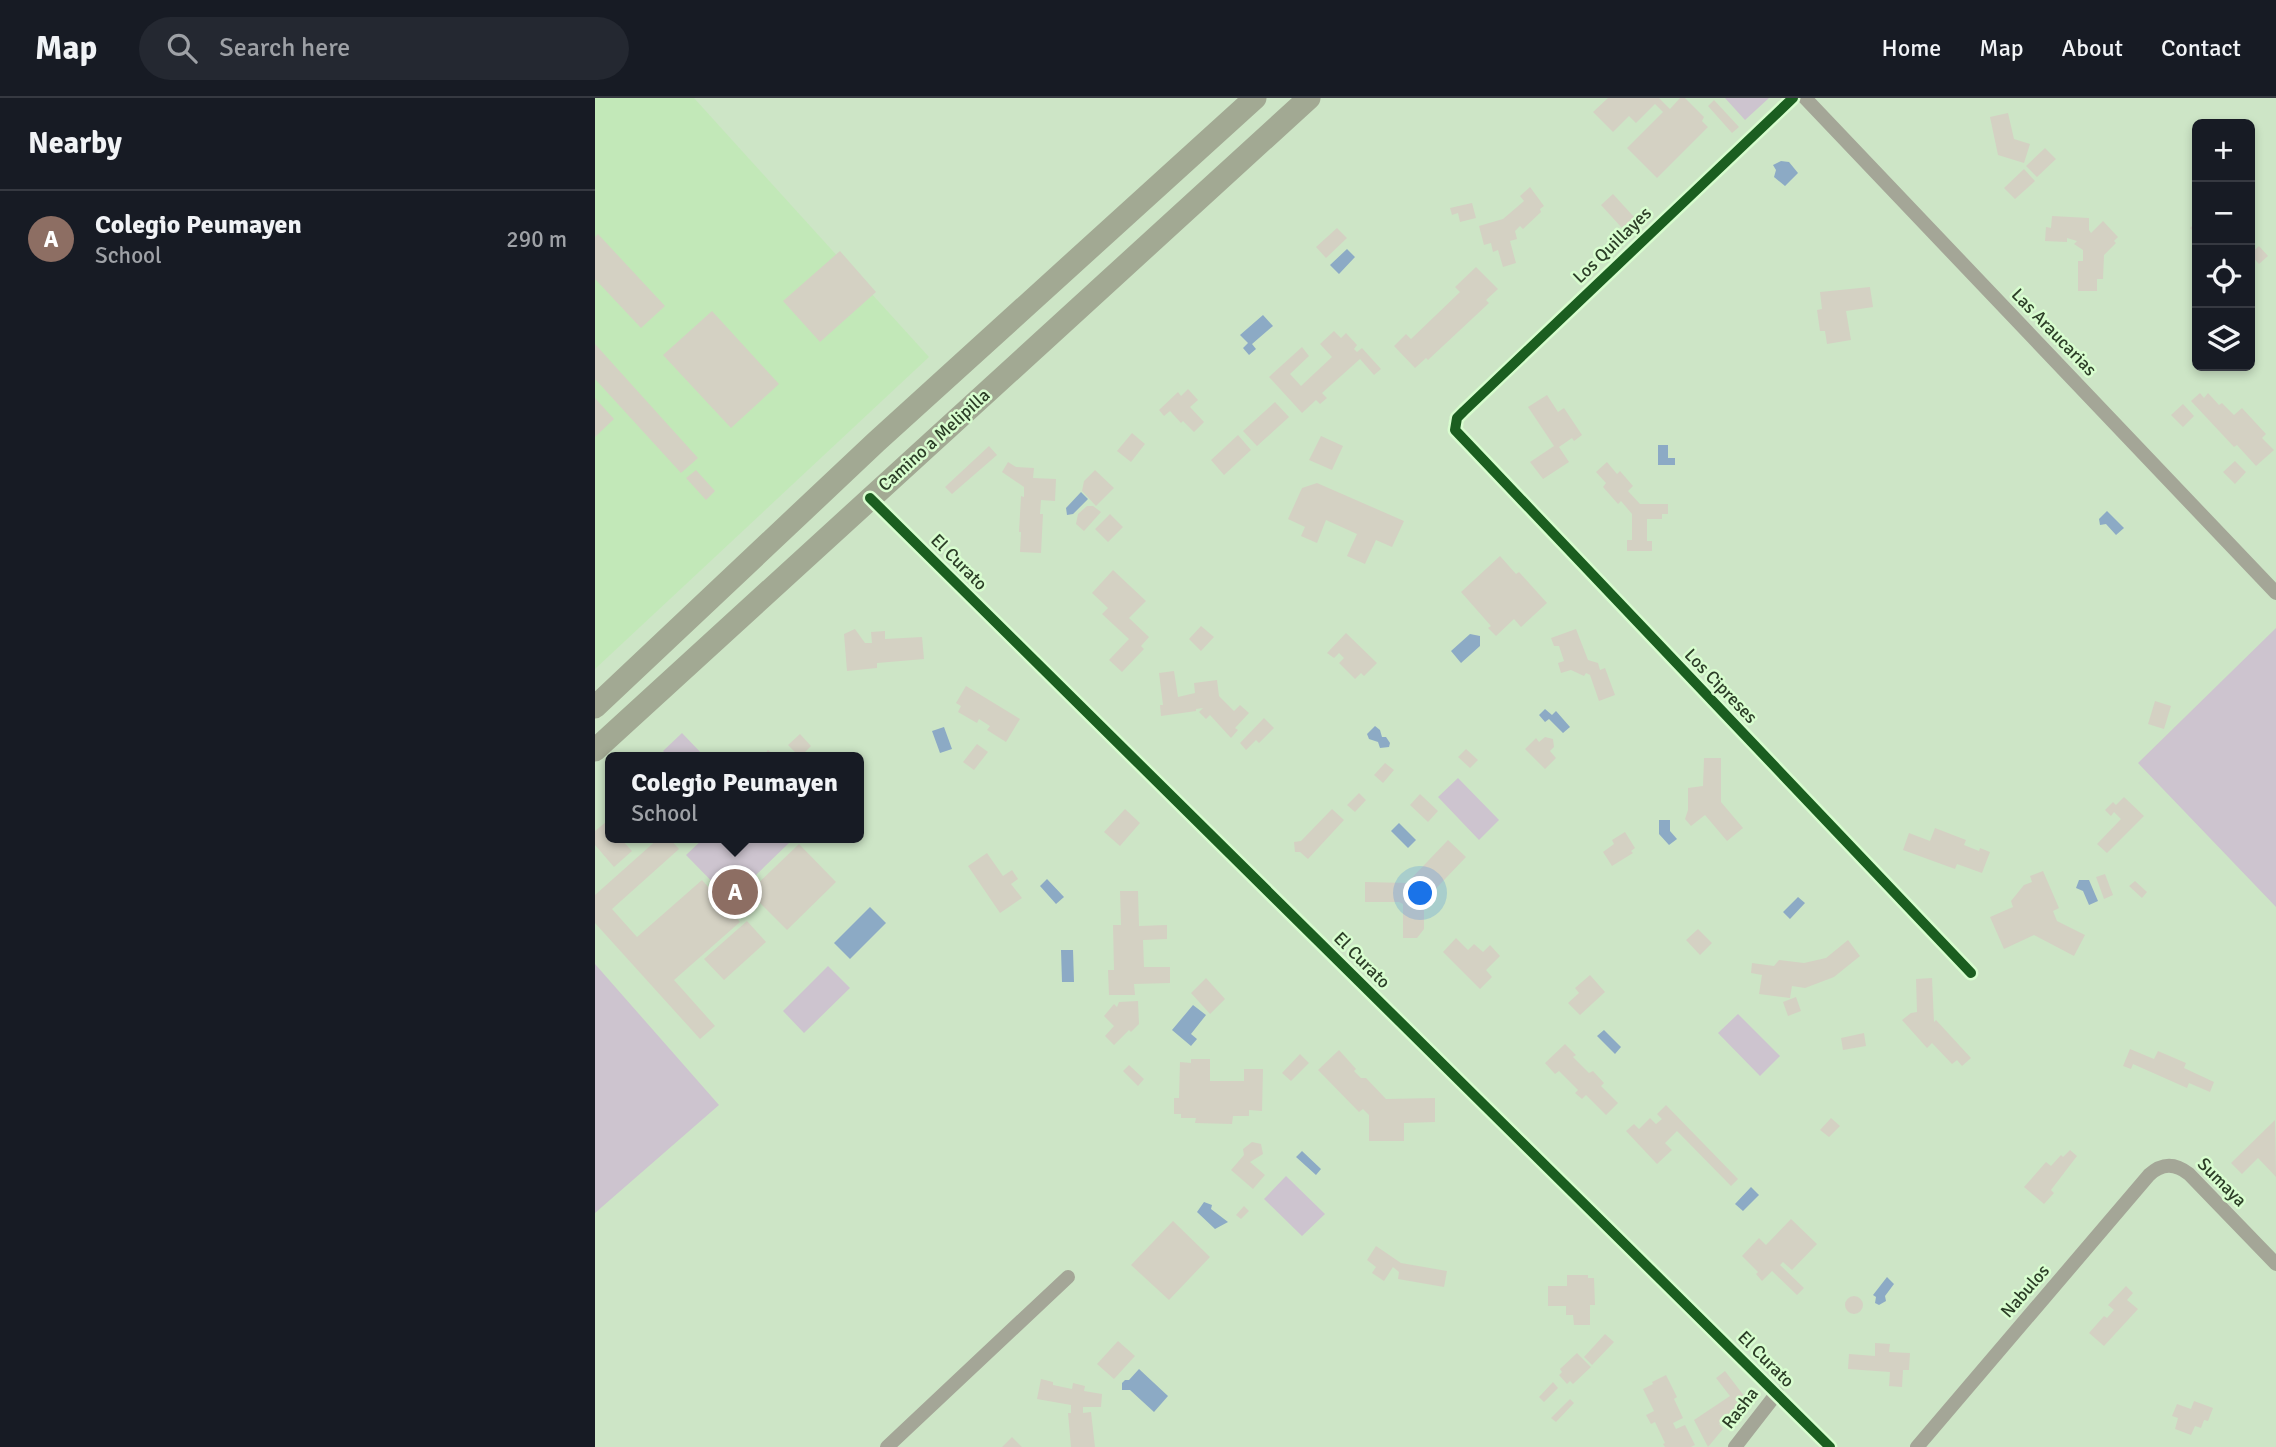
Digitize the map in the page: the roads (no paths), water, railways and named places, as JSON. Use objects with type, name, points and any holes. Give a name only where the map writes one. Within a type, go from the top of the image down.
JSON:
[{"type":"main road","name":"Camino a Melipilla","points":[[595,706],[876,442],[1255,98]]},
{"type":"main road","name":"Camino a Melipilla","points":[[595,750],[1309,98]]},
{"type":"street","name":"Los Quillayes","points":[[1457,418],[1793,98]]},
{"type":"street","name":"Las Araucarias","points":[[1805,98],[2276,593]]},
{"type":"street","name":"Los Cipreses","points":[[1457,418],[1457,434],[1972,973]]},
{"type":"street","name":"El Curato","points":[[870,498],[1830,1447]]},
{"type":"street","name":"Sumaya","points":[[2167,1165],[2183,1169],[2189,1174],[2276,1264]]},
{"type":"street","name":"Nabulos","points":[[1917,1447],[2149,1175],[2159,1167],[2167,1165]]},
{"type":"street","points":[[887,1447],[1068,1277]]},
{"type":"street","name":"Rasha","points":[[1734,1447],[1777,1393]]},
{"type":"water","points":[[1781,161],[1789,162],[1798,173],[1785,186],[1774,177],[1776,170],[1773,165]]},
{"type":"water","points":[[1347,249],[1355,257],[1339,274],[1330,265]]},
{"type":"water","points":[[1263,315],[1273,326],[1252,344],[1256,349],[1249,355],[1243,348],[1248,343],[1240,335]]},
{"type":"water","points":[[1658,445],[1668,445],[1668,458],[1675,458],[1675,465],[1658,465]]},
{"type":"water","points":[[1081,492],[1088,499],[1073,514],[1067,515],[1066,508]]},
{"type":"water","points":[[2107,511],[2124,528],[2116,535],[2106,524],[2100,525],[2099,519]]},
{"type":"water","points":[[1470,634],[1480,636],[1480,646],[1461,663],[1451,651]]},
{"type":"water","points":[[1545,709],[1552,715],[1556,711],[1570,727],[1563,733],[1549,719],[1545,722],[1539,715]]},
{"type":"water","points":[[1375,726],[1390,743],[1389,747],[1380,748],[1378,742],[1369,739],[1367,734]]},
{"type":"water","points":[[944,727],[952,749],[940,753],[932,731]]},
{"type":"water","points":[[1659,820],[1670,820],[1670,831],[1677,839],[1669,845],[1659,834]]},
{"type":"water","points":[[1399,823],[1416,840],[1408,848],[1391,831]]},
{"type":"water","points":[[1047,879],[1064,897],[1056,904],[1040,886]]},
{"type":"water","points":[[2079,880],[2089,880],[2098,901],[2089,905],[2083,891],[2076,888]]},
{"type":"water","points":[[1798,897],[1805,903],[1790,919],[1783,912]]},
{"type":"water","points":[[870,907],[886,923],[850,959],[834,943]]},
{"type":"water","points":[[1061,950],[1073,950],[1074,982],[1062,982]]},
{"type":"water","points":[[1193,1005],[1206,1015],[1191,1034],[1197,1039],[1191,1046],[1172,1030]]},
{"type":"water","points":[[1604,1030],[1621,1047],[1615,1054],[1597,1036]]},
{"type":"water","points":[[1302,1151],[1321,1169],[1316,1175],[1296,1157]]},
{"type":"water","points":[[1751,1187],[1759,1195],[1743,1211],[1735,1204]]},
{"type":"water","points":[[1204,1202],[1212,1205],[1211,1209],[1228,1222],[1215,1229],[1197,1212]]},
{"type":"water","points":[[1887,1277],[1894,1284],[1885,1296],[1886,1301],[1879,1305],[1875,1303],[1876,1297],[1873,1295]]},
{"type":"water","points":[[1139,1369],[1168,1396],[1154,1412],[1130,1390],[1122,1390],[1122,1383],[1129,1380]]},
{"type":"place","name":"Colegio Peumayen","points":[[735,892]]}]
